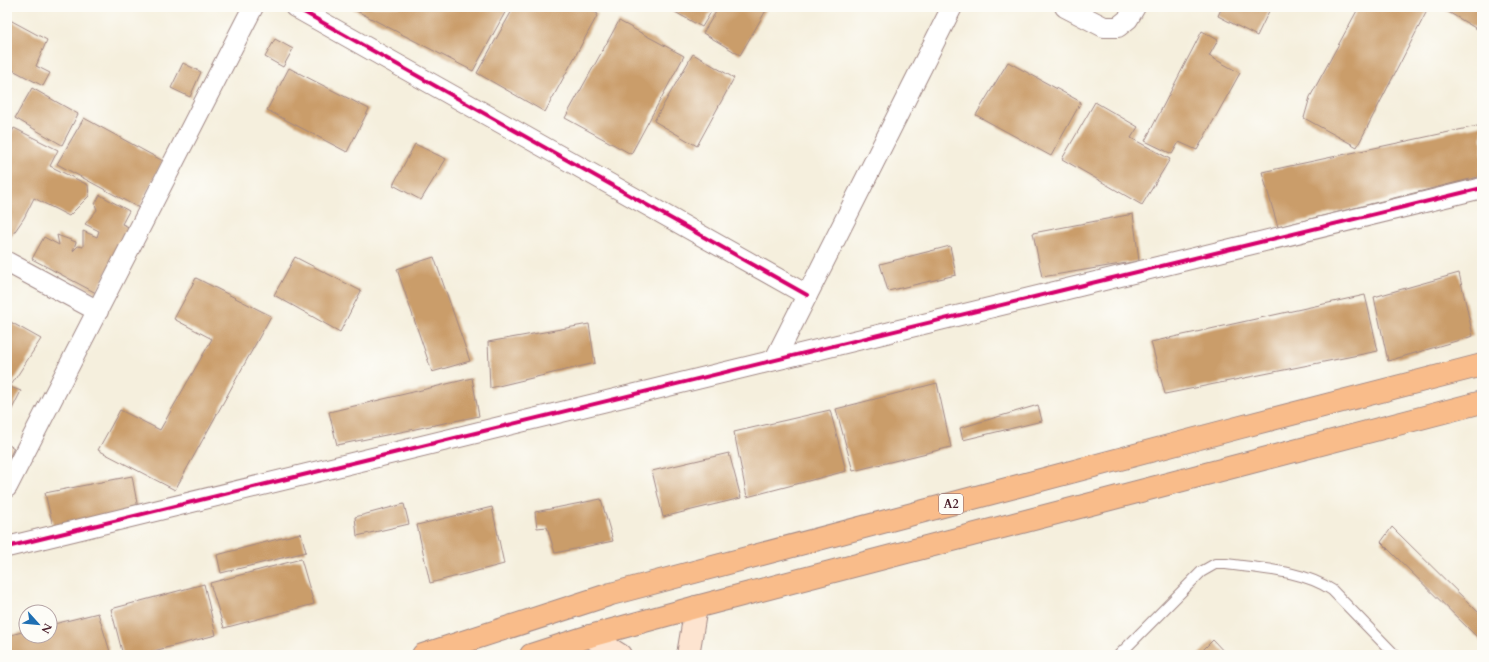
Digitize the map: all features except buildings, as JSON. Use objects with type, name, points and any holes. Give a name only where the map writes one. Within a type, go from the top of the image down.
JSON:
[{"type":"highway","name":"A2","points":[[423,655],[611,594],[1229,430],[1482,365]]},
{"type":"highway","points":[[531,655],[590,636],[696,607],[1482,402]]},
{"type":"main road","points":[[688,655],[696,607]]},
{"type":"main road","points":[[590,636],[620,655]]},
{"type":"street","points":[[7,487],[253,7]]},
{"type":"street","points":[[295,7],[807,295]]},
{"type":"street","points":[[775,359],[952,7]]},
{"type":"street","points":[[1065,7],[1104,27],[1118,27],[1128,19],[1134,7]]},
{"type":"street","points":[[7,547],[1482,188]]},
{"type":"street","points":[[7,262],[98,311]]},
{"type":"lane","points":[[1119,655],[1201,572],[1215,564],[1226,564],[1302,576],[1320,582],[1332,590],[1395,655]]},
{"type":"cycle path","points":[[295,7],[807,295]]},
{"type":"cycle path","points":[[7,547],[1482,188]]}]
